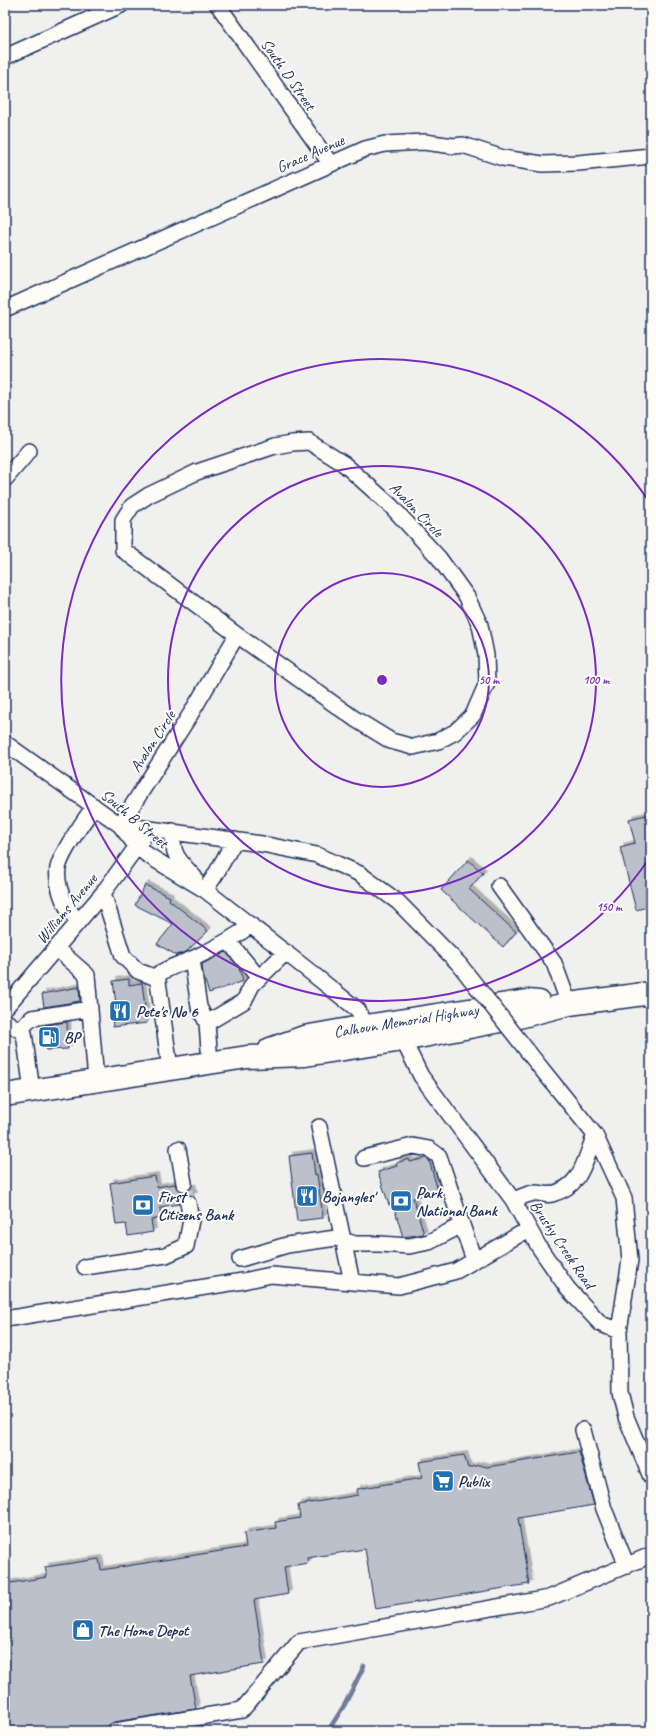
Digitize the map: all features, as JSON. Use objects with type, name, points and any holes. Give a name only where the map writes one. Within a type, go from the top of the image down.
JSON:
[{"type":"highway","name":"Calhoun Memorial Highway","points":[[5,1095],[246,1057],[305,1055],[403,1040],[515,1018],[569,1004],[651,993]]},
{"type":"highway","name":"Calhoun Memorial Highway","points":[[246,1057],[304,1037],[366,1026],[527,1001],[569,1004]]},
{"type":"street","points":[[5,57],[121,5]]},
{"type":"street","name":"South D Street","points":[[218,5],[330,163]]},
{"type":"street","name":"Grace Avenue","points":[[5,309],[330,163],[365,149],[385,144],[424,142],[463,146],[503,158],[542,164],[578,163],[651,156]]},
{"type":"street","name":"Avalon Circle","points":[[309,442],[344,464],[385,500],[439,558],[467,597],[480,625],[486,655],[487,683],[473,715],[455,732],[438,741],[413,747],[391,741],[355,719],[237,635],[123,550],[123,520],[132,506],[149,495],[196,472],[275,446],[309,442]]},
{"type":"street","points":[[5,479],[29,451]]},
{"type":"street","name":"Avalon Circle","points":[[120,825],[190,715],[237,635]]},
{"type":"street","name":"South B Street","points":[[5,742],[120,825],[137,847],[148,856],[205,890],[286,952],[358,1010],[366,1026]]},
{"type":"street","points":[[78,922],[62,897],[58,879],[58,868],[78,830],[94,806]]},
{"type":"street","points":[[120,825],[234,840],[317,855],[360,874],[398,902],[459,964],[595,1135],[624,1198],[630,1260],[619,1331],[620,1393],[626,1417],[647,1458],[651,1477]]},
{"type":"street","name":"Williams Avenue","points":[[8,1000],[56,948],[103,893],[150,828]]},
{"type":"street","name":"South B Street","points":[[173,831],[172,845],[178,858],[205,890]]},
{"type":"street","points":[[205,890],[234,840]]},
{"type":"street","points":[[499,886],[554,963],[569,1004]]},
{"type":"street","points":[[103,893],[123,956],[138,971],[154,977],[158,981],[170,1069]]},
{"type":"street","points":[[154,977],[167,968],[192,959],[228,941],[251,925]]},
{"type":"street","points":[[228,941],[259,978]]},
{"type":"street","points":[[56,948],[87,976],[96,1080]]},
{"type":"street","points":[[207,1023],[244,1001],[252,985],[286,952]]},
{"type":"street","points":[[192,959],[199,1006],[207,1023],[210,1063]]},
{"type":"street","points":[[19,1030],[32,1018],[90,1009]]},
{"type":"street","points":[[5,1021],[24,1033],[32,1091]]},
{"type":"street","name":"Brushy Creek Road","points":[[403,1040],[420,1076],[513,1200],[529,1229],[568,1289],[601,1324],[619,1331]]},
{"type":"street","points":[[319,1127],[352,1282]]},
{"type":"street","points":[[513,1200],[534,1193],[551,1195],[577,1180],[585,1164],[595,1135]]},
{"type":"street","points":[[364,1158],[413,1146],[430,1149],[440,1156],[474,1260]]},
{"type":"street","points":[[178,1149],[184,1183]]},
{"type":"street","points":[[85,1267],[166,1255],[186,1246],[190,1220],[188,1203]]},
{"type":"street","points":[[240,1259],[279,1248],[336,1238],[355,1244],[409,1246],[430,1242],[462,1224]]},
{"type":"street","points":[[5,1319],[271,1275],[400,1286],[456,1271],[529,1229]]},
{"type":"street","points":[[583,1430],[604,1509],[627,1566]]},
{"type":"street","points":[[115,1731],[242,1710],[299,1642],[549,1598],[651,1556]]},
{"type":"building","points":[[651,814],[651,906],[636,910],[620,847],[635,843],[629,819]]},
{"type":"building","points":[[468,860],[483,873],[469,889],[516,932],[503,947],[441,890]]},
{"type":"building","points":[[145,885],[170,897],[169,900],[208,931],[186,952],[176,955],[157,944],[173,924],[135,905]]},
{"type":"building","points":[[226,952],[239,968],[243,981],[209,993],[203,975],[202,964]]},
{"type":"building","points":[[129,979],[129,985],[142,983],[147,1023],[113,1027],[111,1004],[116,1004],[113,981]]},
{"type":"building","points":[[79,987],[80,1001],[44,1007],[42,994]]},
{"type":"building","points":[[67,1022],[68,1049],[46,1050],[45,1025]]},
{"type":"building","name":"Bojangles'","points":[[312,1153],[315,1175],[317,1174],[323,1218],[297,1221],[289,1156]]},
{"type":"building","name":"Park National Bank","points":[[426,1158],[429,1160],[438,1191],[413,1198],[424,1234],[403,1237],[393,1204],[389,1205],[378,1172],[397,1166],[396,1163],[409,1159],[410,1162]]},
{"type":"building","name":"First Citizens Bank","points":[[155,1176],[157,1187],[175,1184],[177,1189],[185,1192],[192,1187],[194,1196],[186,1194],[180,1200],[179,1204],[160,1207],[161,1218],[151,1220],[153,1232],[128,1236],[126,1224],[116,1225],[110,1183]]},
{"type":"building","points":[[579,1452],[594,1505],[518,1518],[529,1584],[375,1609],[365,1549],[307,1558],[308,1563],[284,1567],[288,1594],[254,1600],[264,1664],[190,1676],[196,1709],[114,1722],[108,1726],[76,1731],[5,1731],[5,1584],[47,1577],[45,1567],[99,1559],[101,1570],[246,1547],[244,1533],[276,1528],[275,1522],[300,1518],[298,1505],[358,1495],[357,1489],[422,1478],[419,1462],[464,1455],[468,1468],[479,1465],[487,1467]]},
{"type":"waterway","points":[[328,1731],[345,1704],[364,1666]]},
{"type":"tunnel","points":[[184,1183],[188,1203]]},
{"type":"place","name":"Pete's No 6","points":[[120,1011]]},
{"type":"place","name":"BP","points":[[49,1037]]},
{"type":"place","name":"Bojangles'","points":[[307,1196]]},
{"type":"place","name":"Park National Bank","points":[[401,1201]]},
{"type":"place","name":"First Citizens Bank","points":[[143,1205]]},
{"type":"place","name":"Publix","points":[[443,1481]]},
{"type":"place","name":"The Home Depot","points":[[83,1630]]}]
